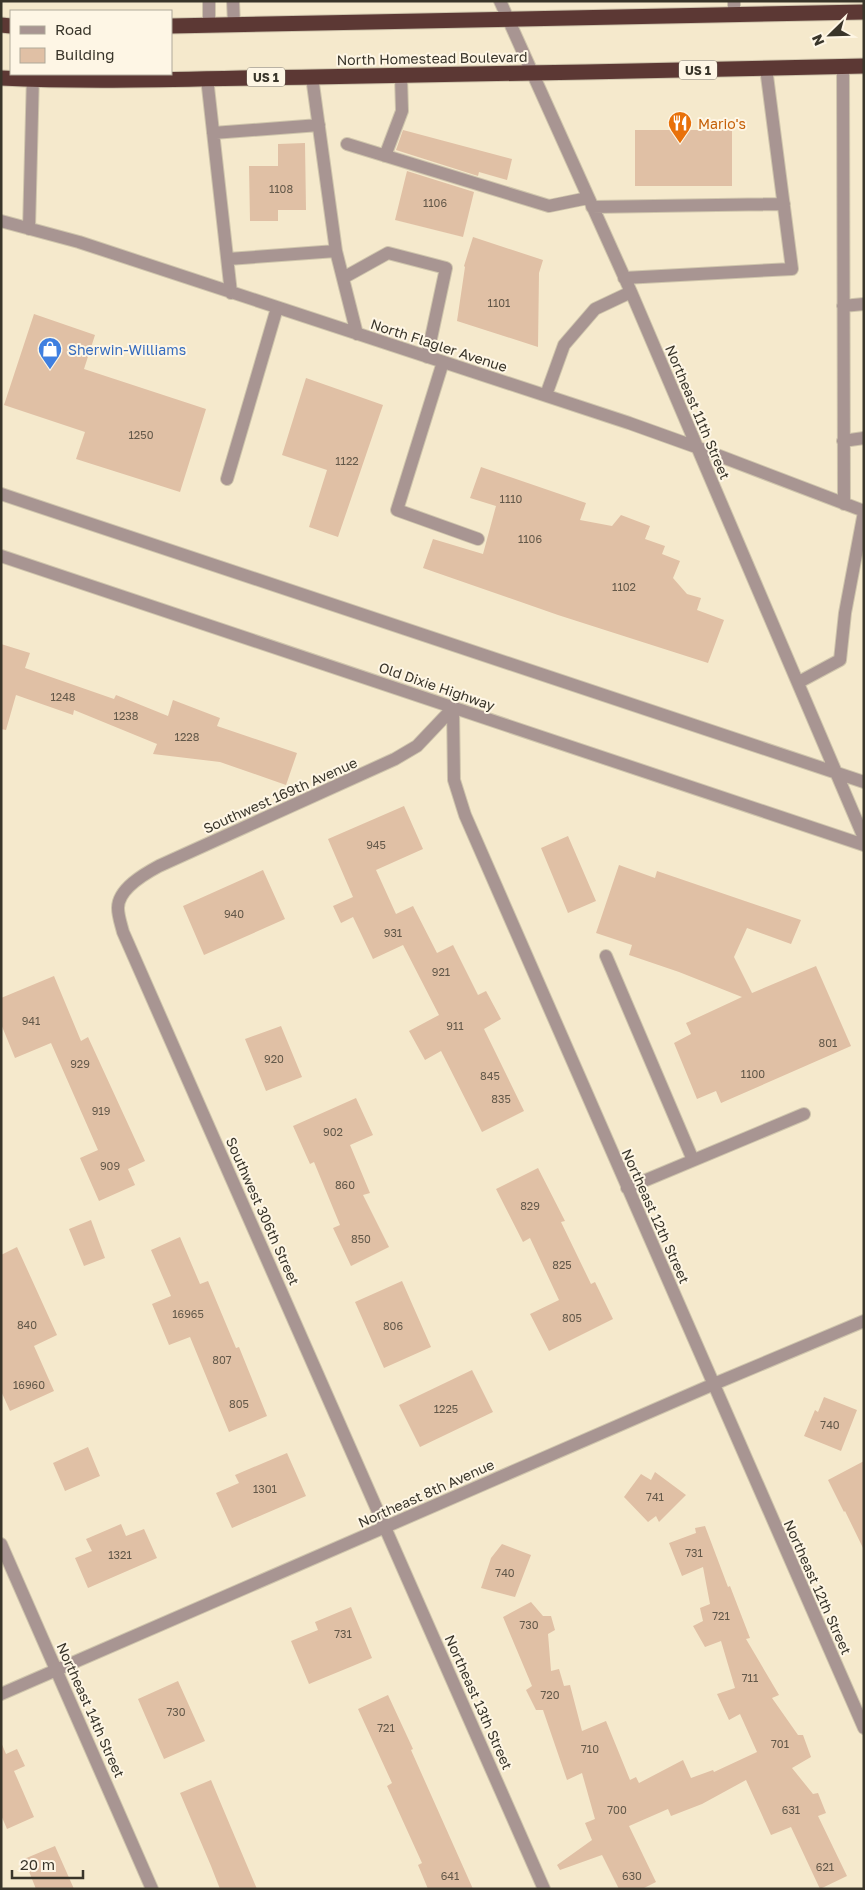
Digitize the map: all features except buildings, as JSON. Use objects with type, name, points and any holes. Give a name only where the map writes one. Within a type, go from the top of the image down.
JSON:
[{"type":"highway","points":[[172,26],[508,19],[734,8],[864,12]]},
{"type":"highway","name":"North Homestead Boulevard","points":[[1,78],[33,76],[206,78],[401,76],[864,66]]},
{"type":"street","points":[[209,1],[210,26]]},
{"type":"street","points":[[233,1],[234,25]]},
{"type":"street","name":"Northeast 11th Street","points":[[500,1],[631,292],[864,838]]},
{"type":"street","points":[[843,67],[844,504]]},
{"type":"street","points":[[624,278],[792,269],[766,68]]},
{"type":"street","points":[[29,229],[33,76]]},
{"type":"street","points":[[385,156],[402,112],[401,76]]},
{"type":"street","points":[[312,77],[336,251],[357,334]]},
{"type":"street","points":[[206,78],[231,292]]},
{"type":"street","points":[[213,133],[319,125]]},
{"type":"street","points":[[347,144],[549,206],[590,202],[784,204]]},
{"type":"street","name":"North Flagler Avenue","points":[[1,222],[79,242],[546,395],[696,447],[864,512]]},
{"type":"street","points":[[228,259],[336,251]]},
{"type":"street","points":[[343,278],[388,253],[446,268],[427,357]]},
{"type":"street","points":[[546,395],[564,345],[595,309],[631,292]]},
{"type":"street","points":[[844,306],[864,304]]},
{"type":"street","points":[[227,478],[276,308]]},
{"type":"street","points":[[443,362],[397,510],[478,540]]},
{"type":"street","points":[[844,441],[864,438]]},
{"type":"street","points":[[1,494],[864,782]]},
{"type":"street","points":[[798,682],[840,660],[845,614],[864,512]]},
{"type":"street","name":"Old Dixie Highway","points":[[1,556],[864,845]]},
{"type":"street","name":"Southwest 169th Avenue","points":[[118,906],[126,890],[140,876],[395,759],[417,746],[453,708]]},
{"type":"street","name":"Northeast 12th Street","points":[[453,708],[454,780],[458,797],[864,1728]]},
{"type":"street","name":"Southwest 306th Street","points":[[118,906],[123,932],[385,1528]]},
{"type":"street","points":[[606,956],[693,1160]]},
{"type":"street","points":[[627,1188],[804,1114]]},
{"type":"street","name":"Northeast 8th Avenue","points":[[1,1694],[714,1384],[864,1321]]},
{"type":"street","name":"Northeast 13th Street","points":[[385,1528],[544,1889]]},
{"type":"street","name":"Northeast 14th Street","points":[[1,1544],[152,1889]]},
{"type":"place","name":"Mario's","points":[[680,144]]},
{"type":"place","name":"Sherwin-Williams","points":[[50,370]]}]
